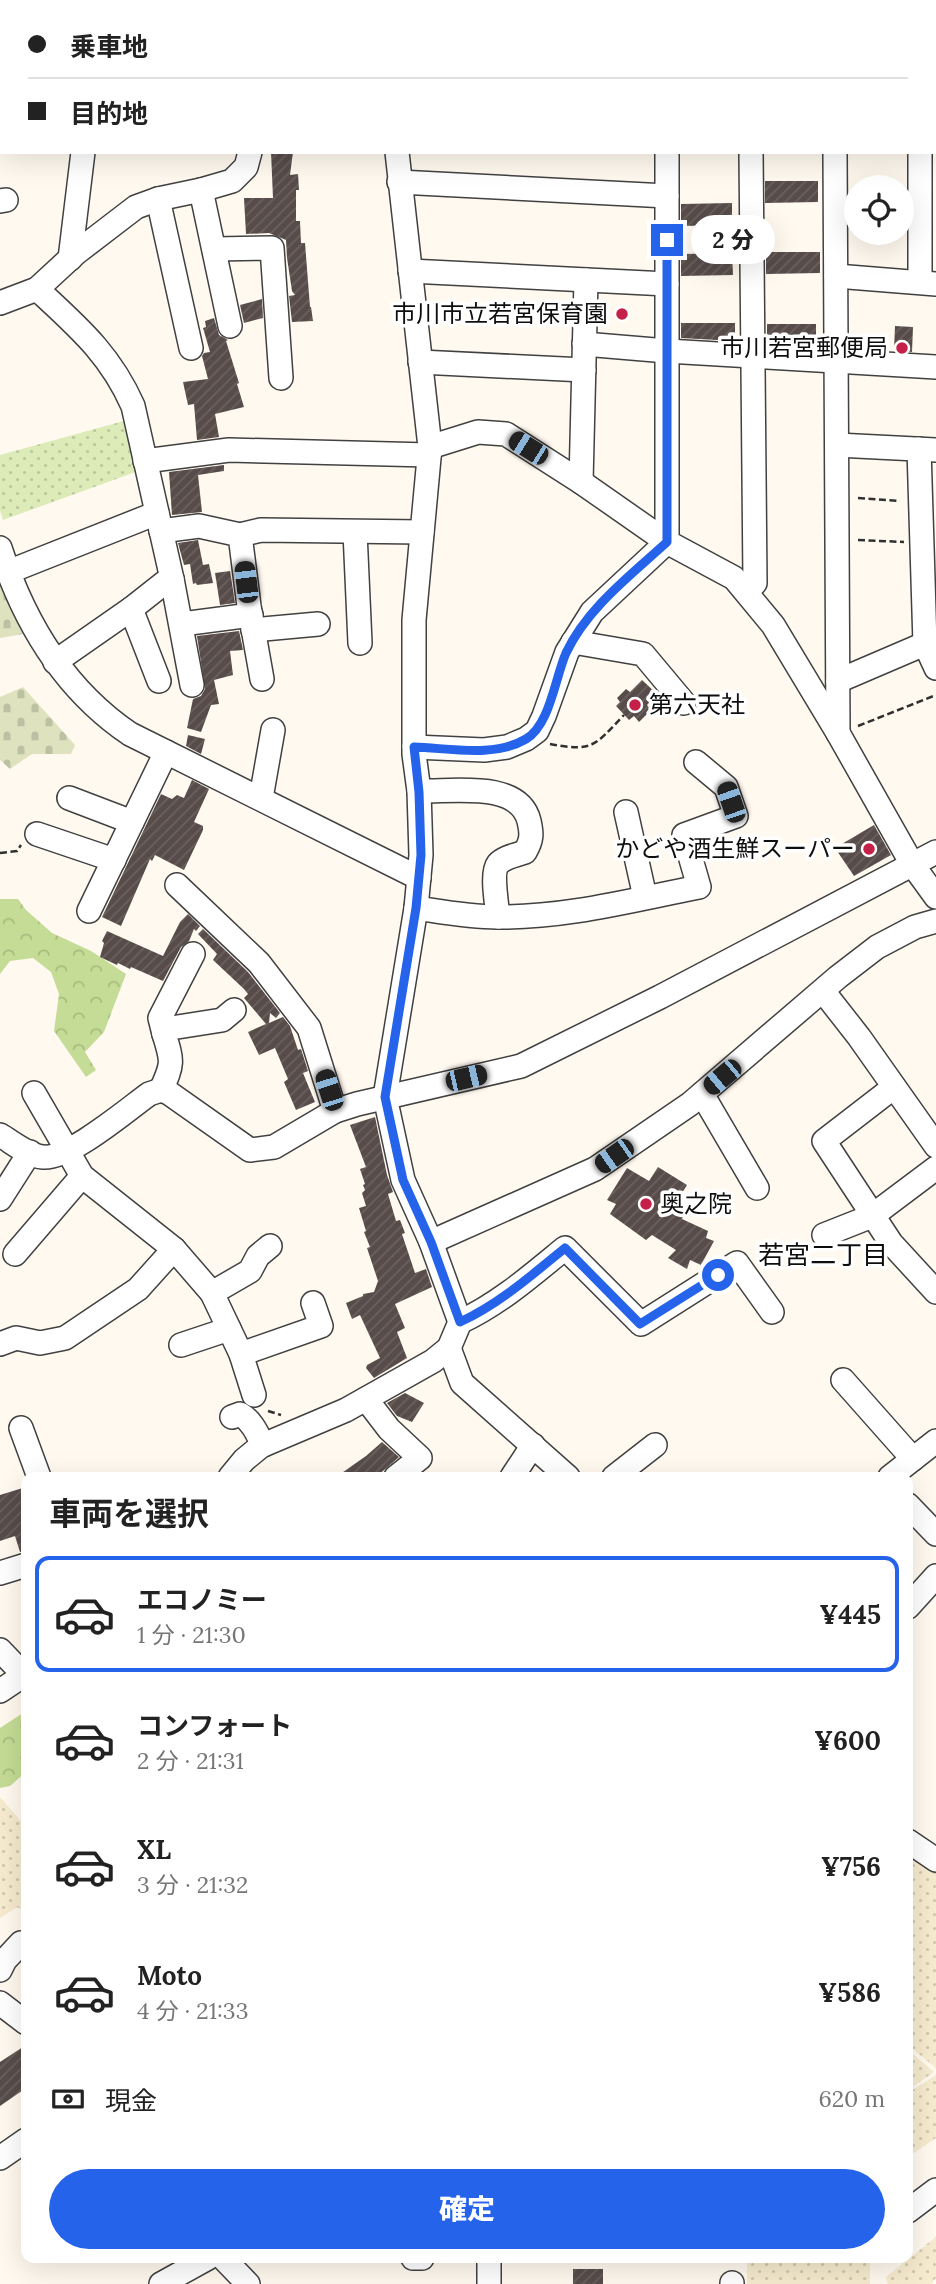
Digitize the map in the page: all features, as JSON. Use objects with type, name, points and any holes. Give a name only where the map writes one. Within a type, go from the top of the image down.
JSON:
[{"type":"street","points":[[70,259],[83,154]]},
{"type":"street","points":[[0,303],[37,289],[136,207],[232,181],[246,167],[249,154]]},
{"type":"street","points":[[397,154],[430,451],[414,620],[414,747],[421,855],[416,908],[385,1097],[403,1180],[431,1242],[460,1322]]},
{"type":"street","points":[[414,747],[484,750],[507,747],[537,731],[567,652],[592,612],[667,542],[667,154]]},
{"type":"street","points":[[747,591],[755,583],[751,154]]},
{"type":"street","points":[[835,154],[838,733]]},
{"type":"street","points":[[836,276],[928,283],[920,154]]},
{"type":"street","points":[[399,181],[667,196]]},
{"type":"street","points":[[201,190],[230,326]]},
{"type":"street","points":[[158,199],[191,348]]},
{"type":"street","points":[[214,249],[272,248],[281,378]]},
{"type":"street","points":[[410,271],[667,284]]},
{"type":"street","points":[[581,482],[586,280]]},
{"type":"street","points":[[37,289],[88,336],[121,380],[133,406],[182,624],[192,685]]},
{"type":"street","points":[[584,344],[936,367]]},
{"type":"street","points":[[420,362],[583,370]]},
{"type":"street","points":[[145,461],[229,450],[430,451],[478,432],[506,434],[667,542],[734,578],[747,591],[773,625],[912,864],[936,897]]},
{"type":"street","points":[[836,445],[928,450],[921,502],[922,543],[930,642],[936,668]]},
{"type":"street","points":[[8,572],[159,522],[200,526],[240,535],[261,530],[422,532]]},
{"type":"street","points":[[355,532],[360,643]]},
{"type":"street","points":[[240,535],[262,678]]},
{"type":"street","points":[[0,548],[33,627],[55,662],[105,717],[130,734],[419,877]]},
{"type":"street","points":[[55,662],[172,579]]},
{"type":"street","points":[[131,609],[159,681]]},
{"type":"street","points":[[182,624],[318,624]]},
{"type":"street","points":[[573,642],[643,654],[684,703]]},
{"type":"street","points":[[838,681],[930,642]]},
{"type":"street","points":[[261,798],[273,730]]},
{"type":"street","points":[[89,911],[166,752]]},
{"type":"street","points":[[416,908],[458,915],[498,917],[577,911],[699,887],[684,835],[736,816],[726,787],[696,762]]},
{"type":"street","points":[[419,792],[495,792],[509,796],[526,811],[532,836],[529,845],[525,852],[498,864],[495,873],[498,917]]},
{"type":"street","points":[[69,798],[132,822]]},
{"type":"street","points":[[626,813],[645,897]]},
{"type":"street","points":[[31,836],[114,860]]},
{"type":"street","points":[[0,1135],[30,1152],[44,1157],[62,1158],[149,1094],[161,1090],[250,1150],[274,1147],[335,1111],[521,1066],[660,997],[936,852]]},
{"type":"street","points":[[177,885],[259,963],[309,1028],[335,1111]]},
{"type":"street","points":[[431,1242],[595,1169],[702,1094],[877,947],[915,927],[936,921]]},
{"type":"street","points":[[161,1090],[172,1060],[160,1018],[192,954]]},
{"type":"street","points":[[823,991],[936,1146]]},
{"type":"street","points":[[164,1034],[171,1028],[222,1020],[234,1010]]},
{"type":"street","points":[[894,1087],[824,1141],[891,1243],[936,1292]]},
{"type":"street","points":[[34,1093],[62,1158],[174,1249],[212,1293],[241,1354],[254,1395]]},
{"type":"street","points":[[702,1094],[757,1188]]},
{"type":"street","points":[[0,1199],[30,1152]]},
{"type":"street","points":[[824,1235],[872,1216],[936,1168]]},
{"type":"street","points":[[15,1254],[82,1175]]},
{"type":"street","points":[[212,1293],[250,1271],[258,1256],[270,1247]]},
{"type":"street","points":[[234,1472],[263,1445],[346,1410],[433,1361],[449,1348],[460,1322],[509,1293],[565,1248],[640,1324],[737,1263],[772,1312]]},
{"type":"street","points":[[0,1344],[16,1338],[40,1343],[65,1338],[138,1289],[174,1249]]},
{"type":"street","points":[[241,1354],[321,1326],[313,1303]]},
{"type":"street","points":[[181,1345],[229,1329]]},
{"type":"street","points":[[449,1348],[463,1383],[563,1472]]},
{"type":"street","points":[[843,1380],[913,1459]]},
{"type":"street","points":[[366,1399],[389,1429],[420,1458],[402,1472]]},
{"type":"street","points":[[232,1417],[244,1415],[263,1445]]},
{"type":"street","points":[[21,1428],[37,1472]]},
{"type":"street","points":[[896,1472],[936,1441]]},
{"type":"street","points":[[515,1472],[533,1445]]},
{"type":"street","points":[[620,1472],[655,1445]]},
{"type":"street","points":[[913,1510],[936,1534]]},
{"type":"street","points":[[0,1573],[21,1567]]},
{"type":"street","points":[[913,1601],[936,1576]]},
{"type":"street","points":[[0,1650],[21,1668]]},
{"type":"street","points":[[0,1691],[21,1674]]},
{"type":"street","points":[[913,1844],[936,1860]]},
{"type":"street","points":[[0,1970],[5,1960],[21,1943]]},
{"type":"street","points":[[0,2003],[21,2019]]},
{"type":"street","points":[[0,2158],[21,2143]]},
{"type":"street","points":[[913,2207],[936,2190]]},
{"type":"street","points":[[161,2284],[199,2263]]},
{"type":"street","points":[[228,2263],[248,2284]]},
{"type":"street","points":[[489,2263],[489,2284]]},
{"type":"path","points":[[837,496],[921,502]]},
{"type":"path","points":[[837,539],[922,543]]},
{"type":"path","points":[[838,733],[936,695]]},
{"type":"path","points":[[526,739],[580,749],[601,739],[624,715]]},
{"type":"path","points":[[0,853],[17,851],[31,836]]},
{"type":"shaded area","points":[[0,1797],[21,1821],[21,1910],[17,1907],[0,1918]]},
{"type":"shaded area","points":[[913,1857],[936,1871],[936,2068],[913,2049]]},
{"type":"shaded area","points":[[913,2054],[934,2072],[913,2087]]},
{"type":"shaded area","points":[[936,2075],[936,2138],[913,2154],[913,2090]]},
{"type":"shaded area","points":[[936,2237],[936,2278],[931,2284],[888,2284],[886,2277],[904,2263],[913,2263],[913,2255]]},
{"type":"shaded area","points":[[747,2263],[870,2263],[870,2284],[747,2284]]},
{"type":"green space","points":[[131,419],[141,470],[3,520],[0,510],[0,455]]},
{"type":"green space","points":[[0,565],[29,633],[0,638]]},
{"type":"green space","points":[[23,687],[75,745],[71,754],[32,754],[10,769],[0,760],[0,697]]},
{"type":"green space","points":[[0,899],[18,899],[26,910],[52,933],[91,951],[126,974],[104,1032],[85,1052],[96,1070],[86,1077],[54,1031],[59,994],[51,972],[33,958],[10,961],[0,974]]},
{"type":"green space","points":[[21,1714],[21,1776],[10,1786],[0,1788],[0,1728]]},
{"type":"building","points":[[271,154],[293,154],[290,175],[298,174],[296,221],[300,221],[301,243],[305,243],[313,321],[292,322],[289,296],[295,295],[292,291],[286,240],[269,233],[246,234],[244,198],[273,198]]},
{"type":"building","points":[[765,181],[818,181],[818,202],[765,203]]},
{"type":"building","points":[[732,203],[732,225],[681,226],[681,204]]},
{"type":"building","points":[[766,252],[820,252],[820,273],[766,274]]},
{"type":"building","points":[[732,253],[733,275],[681,276],[681,254]]},
{"type":"building","points":[[262,299],[263,318],[244,323],[240,305]]},
{"type":"building","points":[[214,318],[219,335],[228,340],[226,341],[244,407],[215,414],[219,437],[197,440],[194,404],[188,405],[183,382],[208,379],[202,356],[210,352],[203,328],[206,327],[205,321]]},
{"type":"building","points":[[681,323],[735,323],[735,341],[681,338]]},
{"type":"building","points":[[767,324],[816,324],[816,345],[767,343]]},
{"type":"building","points":[[895,326],[913,327],[912,352],[894,350]]},
{"type":"building","points":[[224,465],[224,471],[198,475],[202,512],[172,515],[169,472]]},
{"type":"building","points":[[198,540],[203,565],[209,564],[213,583],[193,584],[190,564],[184,565],[178,543]]},
{"type":"building","points":[[230,571],[235,603],[220,605],[215,573]]},
{"type":"building","points":[[239,631],[243,650],[230,651],[233,675],[214,680],[219,704],[211,705],[201,732],[187,728],[193,699],[201,696],[205,689],[197,636]]},
{"type":"building","points":[[642,680],[657,694],[647,705],[651,710],[639,722],[634,716],[629,720],[616,706],[620,702],[617,698],[626,689],[630,692]]},
{"type":"building","points":[[188,735],[205,739],[201,754],[186,746]]},
{"type":"building","points":[[192,780],[209,789],[194,822],[203,826],[203,830],[184,870],[155,855],[152,861],[150,859],[121,926],[102,917],[161,794],[172,799],[177,795],[184,798]]},
{"type":"building","points":[[874,825],[891,855],[854,876],[835,848]]},
{"type":"building","points":[[188,914],[200,926],[196,931],[194,929],[189,941],[181,947],[163,981],[100,957],[104,943],[102,941],[107,931],[163,956],[180,922]]},
{"type":"building","points":[[203,929],[248,972],[280,1013],[276,1018],[270,1013],[269,1023],[283,1017],[290,1026],[298,1050],[301,1049],[308,1071],[303,1073],[315,1102],[296,1110],[284,1082],[288,1079],[275,1048],[259,1055],[248,1032],[266,1024],[244,998],[248,994],[244,989],[213,960],[217,954],[198,934]]},
{"type":"building","points":[[375,1117],[393,1192],[388,1194],[396,1221],[400,1220],[405,1233],[402,1234],[415,1273],[426,1269],[432,1287],[395,1304],[405,1328],[397,1332],[407,1358],[374,1378],[366,1368],[380,1358],[360,1315],[352,1319],[346,1303],[363,1294],[374,1292],[378,1281],[367,1248],[370,1247],[359,1208],[366,1206],[362,1193],[365,1184],[360,1169],[366,1167],[350,1125]]},
{"type":"building","points":[[658,1167],[687,1185],[677,1201],[688,1207],[682,1219],[708,1231],[706,1238],[714,1241],[701,1265],[690,1260],[687,1269],[668,1258],[676,1250],[652,1235],[646,1240],[610,1214],[616,1204],[607,1200],[627,1168],[649,1181]]},
{"type":"building","points":[[405,1393],[424,1403],[412,1422],[397,1416],[387,1403]]},
{"type":"building","points":[[382,1442],[399,1457],[382,1472],[343,1472]]},
{"type":"building","points":[[21,1489],[21,1552],[15,1536],[0,1541],[0,1495]]},
{"type":"building","points":[[21,2048],[21,2091],[0,2106],[0,2062]]},
{"type":"building","points":[[573,2269],[603,2269],[603,2284],[573,2284]]},
{"type":"place","name":"市川市立若宮保育園","points":[[622,314]]},
{"type":"place","name":"市川若宮郵便局","points":[[902,348]]},
{"type":"place","name":"第六天社","points":[[635,705]]},
{"type":"place","name":"かどや酒生鮮スーパー","points":[[869,849]]},
{"type":"place","name":"奥之院","points":[[646,1204]]},
{"type":"district","name":"若宮二丁目","points":[[823,1255]]},
{"type":"route","points":[[667,240],[667,542],[592,612],[567,652],[537,731],[507,747],[484,750],[414,747],[421,855],[416,908],[385,1097],[403,1180],[431,1242],[460,1322],[509,1293],[565,1248],[640,1324],[718,1275]]}]
